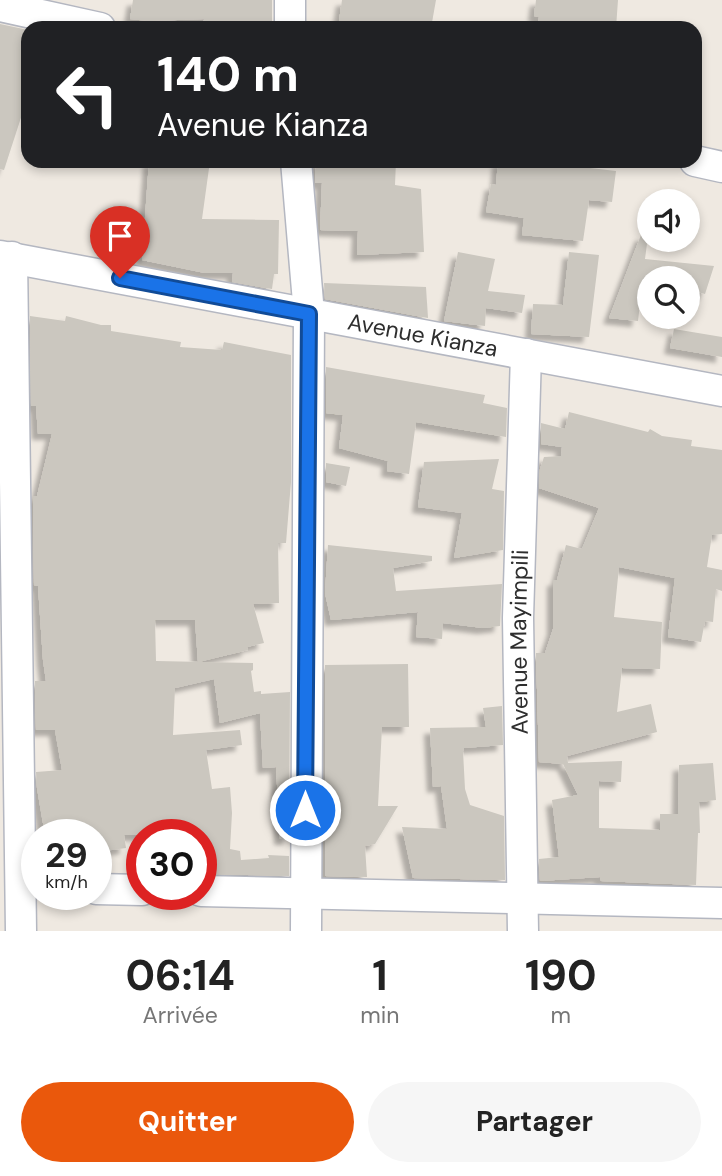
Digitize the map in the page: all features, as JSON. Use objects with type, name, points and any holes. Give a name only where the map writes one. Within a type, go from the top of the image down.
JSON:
[{"type":"street","points":[[290,0],[290,21]]},
{"type":"street","points":[[0,6],[68,21]]},
{"type":"street","points":[[702,163],[722,167]]},
{"type":"street","points":[[297,168],[309,314],[306,931]]},
{"type":"street","points":[[6,257],[20,931]]},
{"type":"street","name":"Avenue Kianza","points":[[6,257],[722,391]]},
{"type":"street","name":"Avenue Mayimpili","points":[[523,931],[519,618],[526,355]]},
{"type":"street","points":[[217,891],[722,903]]},
{"type":"building","points":[[133,0],[272,0],[272,21],[130,19]]},
{"type":"building","points":[[342,0],[436,0],[432,21],[339,21]]},
{"type":"building","points":[[536,0],[618,0],[616,21],[538,21],[539,17],[534,16]]},
{"type":"building","points":[[0,24],[21,28],[21,118],[4,170],[0,169]]},
{"type":"building","points":[[149,168],[209,168],[202,219],[279,220],[278,274],[274,274],[272,289],[232,282],[233,273],[205,273],[142,260]]},
{"type":"building","points":[[316,168],[396,168],[395,185],[421,189],[424,252],[357,255],[358,231],[320,230],[322,183],[315,183]]},
{"type":"building","points":[[497,168],[590,168],[616,171],[612,202],[589,200],[583,241],[522,235],[524,218],[486,212],[491,184],[496,185]]},
{"type":"building","points":[[637,245],[637,252],[646,252],[645,259],[714,266],[705,294],[700,293],[700,266],[637,266],[637,321],[609,318]]},
{"type":"building","points":[[458,252],[495,259],[488,291],[525,295],[522,313],[486,308],[485,326],[444,321]]},
{"type":"building","points":[[569,252],[599,255],[589,337],[531,334],[533,304],[563,305]]},
{"type":"building","points":[[324,283],[426,287],[428,318],[325,299]]},
{"type":"building","points":[[30,316],[65,321],[66,316],[111,325],[111,331],[181,342],[180,347],[222,350],[224,342],[291,355],[291,482],[286,543],[278,543],[279,603],[253,604],[264,643],[247,647],[248,650],[199,662],[253,663],[251,671],[254,692],[290,692],[289,839],[280,839],[276,767],[263,768],[260,713],[220,723],[214,679],[175,688],[173,735],[240,730],[242,745],[206,750],[212,789],[230,787],[230,849],[240,851],[241,860],[269,858],[268,855],[289,856],[289,876],[217,874],[217,819],[126,819],[126,848],[112,850],[112,819],[42,819],[36,772],[62,770],[55,730],[36,730],[35,681],[46,681],[38,586],[34,585],[33,496],[37,496],[52,434],[38,434],[36,406],[31,406]],"holes":[[[155,620],[195,620],[198,662],[156,661]]]},
{"type":"building","points":[[674,329],[722,337],[722,357],[670,348]]},
{"type":"building","points":[[326,367],[485,395],[483,403],[507,408],[506,437],[416,422],[409,474],[387,471],[388,461],[339,448],[343,415],[326,413]]},
{"type":"building","points":[[569,412],[648,432],[650,429],[662,436],[692,440],[691,446],[722,450],[722,534],[712,535],[707,567],[722,570],[722,591],[716,589],[713,622],[705,621],[701,642],[668,637],[675,578],[619,567],[614,617],[662,622],[660,669],[622,668],[617,712],[651,704],[657,732],[567,756],[568,763],[622,761],[621,782],[599,781],[599,828],[660,830],[660,814],[678,814],[679,765],[713,763],[716,800],[699,802],[700,833],[696,885],[601,881],[600,877],[540,881],[539,859],[559,857],[552,800],[578,795],[563,764],[539,762],[536,653],[545,653],[553,629],[553,580],[557,580],[566,545],[582,549],[599,508],[539,488],[544,457],[561,456],[562,447],[541,444],[541,423],[565,429]]},
{"type":"building","points":[[499,459],[492,489],[504,491],[503,550],[454,558],[462,513],[418,507],[424,462]]},
{"type":"building","points":[[326,463],[350,467],[346,486],[326,482]]},
{"type":"building","points":[[328,545],[432,556],[432,561],[393,568],[396,591],[502,584],[500,626],[483,628],[443,623],[442,639],[416,637],[418,612],[331,620],[325,593]]},
{"type":"building","points":[[408,664],[409,727],[382,727],[378,806],[398,806],[375,844],[365,846],[367,877],[325,876],[325,665]]},
{"type":"building","points":[[502,706],[503,745],[464,748],[463,751],[465,789],[470,805],[504,816],[505,880],[413,878],[402,827],[447,829],[441,786],[433,787],[430,728],[486,727],[483,708]]},
{"type":"route","points":[[120,278],[309,314],[305,810]]}]
